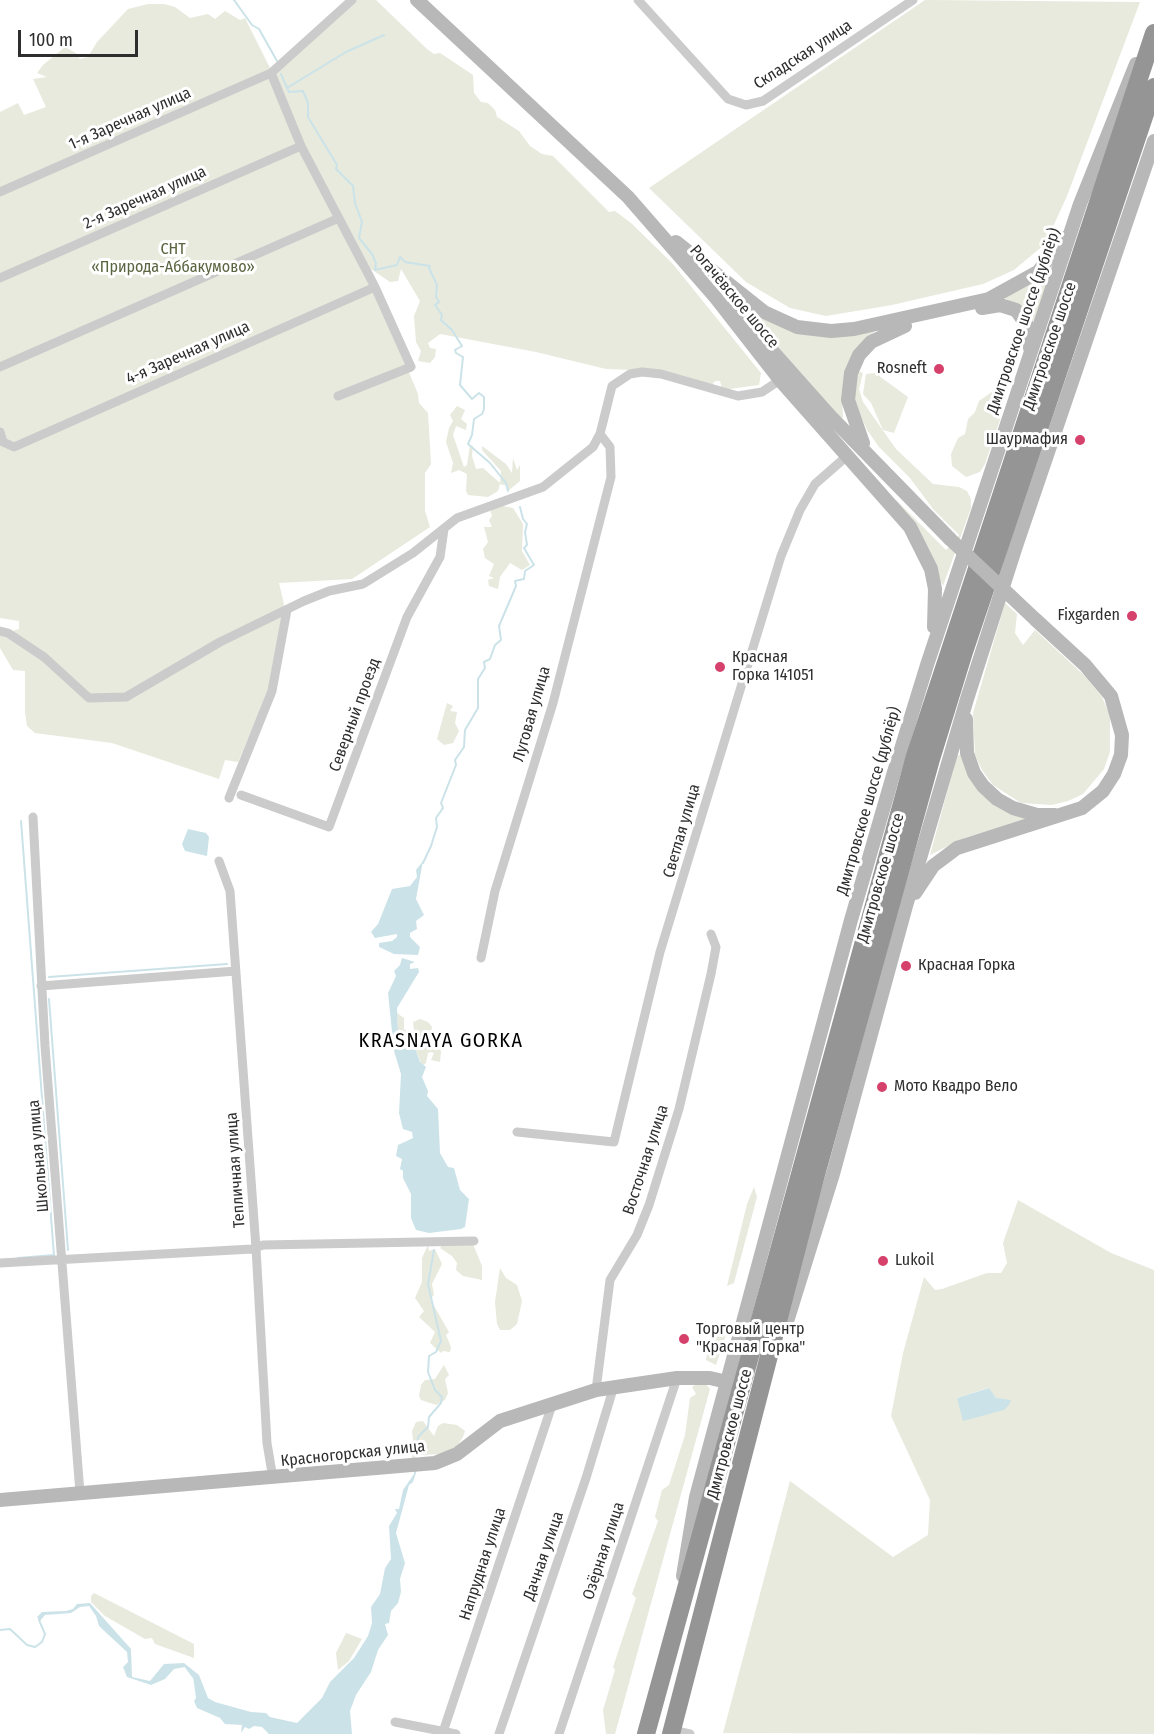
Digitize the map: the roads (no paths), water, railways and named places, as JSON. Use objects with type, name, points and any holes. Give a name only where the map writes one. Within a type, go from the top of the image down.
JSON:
[{"type":"highway","name":"Дмитровское шоссе","points":[[646,1734],[680,1608],[708,1517],[915,756],[1154,33]]},
{"type":"highway","name":"Дмитровское шоссе","points":[[678,1733],[814,1182],[931,759],[1154,87]]},
{"type":"main road","name":"Рогачёвское шоссе","points":[[417,0],[628,197],[716,298],[780,380],[910,527],[927,558],[935,589],[935,611],[927,665]]},
{"type":"main road","name":"Дмитровское шоссе (дублёр)","points":[[680,1608],[687,1541],[696,1497],[853,914],[927,665],[1080,204],[1154,22]]},
{"type":"main road","points":[[760,1394],[786,1324],[833,1174],[906,906],[967,699],[1016,546],[1154,141]]},
{"type":"main road","points":[[628,197],[676,242],[748,301],[782,321],[814,330],[854,329],[989,299],[1038,272],[1056,252],[1080,204]]},
{"type":"main road","points":[[676,242],[871,458],[950,539],[1099,680],[1111,696],[1122,735],[1121,755],[1103,791],[1082,808],[957,848],[933,866],[906,906]]},
{"type":"main road","points":[[871,458],[857,433],[851,414],[848,384],[859,355],[883,334],[901,327],[992,306],[1008,306],[1016,310],[1028,327],[1030,347],[1027,364]]},
{"type":"main road","points":[[967,699],[967,753],[974,773],[983,786],[997,800],[1013,808],[1037,815],[1064,815]]},
{"type":"main road","name":"Красногорская улица","points":[[0,1500],[273,1479],[445,1460],[457,1454],[500,1421],[596,1390],[677,1378],[710,1377],[727,1382]]},
{"type":"street","name":"1-я Заречная улица","points":[[0,192],[272,72],[352,0]]},
{"type":"street","name":"Складская улица","points":[[638,0],[728,99],[746,105],[763,101],[913,0]]},
{"type":"street","points":[[272,72],[301,146],[375,287],[411,367],[338,396]]},
{"type":"street","name":"2-я Заречная улица","points":[[0,278],[301,146]]},
{"type":"street","points":[[0,367],[339,218]]},
{"type":"street","name":"4-я Заречная улица","points":[[0,432],[3,442],[14,447],[375,287]]},
{"type":"street","points":[[0,631],[8,633],[44,657],[89,698],[126,697],[220,642],[287,610],[328,591],[363,584],[405,559],[454,520],[543,487],[593,447],[600,434],[612,386],[630,374],[642,372],[661,374],[738,396],[762,392],[780,380]]},
{"type":"street","name":"Луговая улица","points":[[481,958],[495,891],[554,703],[611,477],[610,447],[600,434]]},
{"type":"street","name":"Светлая улица","points":[[517,1131],[614,1142],[660,952],[780,556],[800,510],[815,484],[847,456]]},
{"type":"street","name":"Северный проезд","points":[[242,795],[329,827],[407,617],[440,557],[444,529]]},
{"type":"street","points":[[229,798],[272,691],[287,610]]},
{"type":"street","name":"Школьная улица","points":[[33,817],[41,986],[80,1493]]},
{"type":"street","name":"Тепличная улица","points":[[219,861],[229,881],[256,1248],[267,1443],[273,1479]]},
{"type":"street","name":"Восточная улица","points":[[596,1390],[610,1280],[641,1225],[679,1109],[716,947],[711,934]]},
{"type":"street","points":[[41,986],[236,971]]},
{"type":"street","points":[[0,1263],[256,1248],[263,1245],[474,1241]]},
{"type":"street","name":"Озёрная улица","points":[[558,1734],[677,1378]]},
{"type":"street","name":"Дачная улица","points":[[499,1734],[586,1478],[614,1386]]},
{"type":"street","name":"Напрудная улица","points":[[444,1732],[552,1405]]},
{"type":"street","points":[[395,1722],[456,1734]]},
{"type":"water","points":[[188,829],[206,833],[209,837],[207,856],[185,851],[182,844]]},
{"type":"water","points":[[423,861],[416,899],[424,915],[416,921],[417,929],[410,933],[410,937],[420,947],[418,955],[394,954],[379,947],[379,943],[392,941],[397,934],[375,938],[371,932],[378,924],[392,889],[410,886],[417,877],[416,870]]},
{"type":"water","points":[[402,958],[415,962],[410,964],[410,969],[418,968],[419,972],[397,1008],[398,1031],[415,1048],[420,1062],[426,1067],[422,1077],[428,1091],[427,1096],[438,1109],[440,1153],[448,1167],[454,1168],[460,1190],[469,1199],[465,1227],[461,1229],[429,1233],[416,1230],[411,1218],[411,1194],[403,1178],[403,1171],[400,1169],[402,1159],[396,1156],[398,1145],[413,1138],[412,1132],[403,1129],[399,1113],[401,1074],[394,1051],[388,993],[396,976],[394,971],[400,965]]},
{"type":"water","points":[[989,1388],[996,1398],[1011,1400],[1009,1405],[1004,1410],[963,1421],[957,1398]]},
{"type":"water","points":[[415,1466],[417,1470],[413,1482],[409,1485],[396,1533],[405,1563],[400,1579],[401,1592],[398,1603],[391,1611],[389,1623],[385,1624],[388,1635],[378,1650],[371,1672],[356,1695],[350,1711],[352,1734],[269,1734],[262,1727],[254,1726],[249,1729],[245,1727],[241,1733],[242,1725],[225,1724],[220,1718],[197,1708],[194,1701],[196,1698],[193,1676],[185,1667],[174,1669],[165,1679],[151,1685],[127,1677],[123,1667],[128,1662],[127,1652],[99,1626],[89,1606],[80,1607],[71,1613],[45,1615],[40,1621],[37,1617],[42,1612],[66,1611],[73,1609],[77,1604],[90,1603],[131,1649],[132,1677],[150,1681],[164,1664],[184,1663],[199,1675],[208,1698],[215,1702],[251,1712],[266,1713],[270,1717],[297,1723],[322,1698],[330,1682],[354,1658],[368,1636],[372,1623],[371,1607],[380,1594],[385,1568],[391,1559],[389,1526],[397,1513],[395,1509],[399,1509],[403,1490],[414,1474]]},
{"type":"waterway","points":[[234,0],[252,25],[259,29],[277,61]]},
{"type":"waterway","points":[[287,88],[346,52],[384,35]]},
{"type":"waterway","points":[[281,74],[289,92],[303,91],[308,103],[308,117],[337,165],[336,169],[353,186],[355,203],[362,222],[359,238],[372,254],[376,263],[375,270],[397,265],[400,257],[405,262],[430,266],[437,285],[436,297],[439,302],[435,305],[442,315],[441,320],[452,330],[462,346],[455,350],[463,357],[460,385],[472,399],[479,393],[484,397],[484,409],[482,414],[474,419],[468,444],[490,463],[506,483],[508,491]]},
{"type":"waterway","points":[[423,863],[437,827],[436,818],[443,808],[441,803],[456,765],[455,760],[464,747],[465,730],[478,708],[478,679],[485,668],[484,662],[490,659],[495,645],[501,640],[499,626],[516,586],[515,581],[524,579],[525,571],[534,565],[524,548],[527,545],[525,532],[527,524],[520,507]]},
{"type":"waterway","points":[[21,821],[54,1256]]},
{"type":"waterway","points":[[49,977],[227,964]]},
{"type":"waterway","points":[[49,999],[68,1250]]},
{"type":"waterway","points":[[416,1461],[418,1437],[428,1427],[429,1417],[441,1403],[442,1397],[435,1390],[428,1372],[429,1356],[436,1352],[441,1341],[428,1284],[434,1250]]},
{"type":"waterway","points":[[18,1258],[54,1255]]},
{"type":"waterway","points":[[0,1630],[10,1629],[27,1645],[35,1647],[42,1642],[45,1634],[39,1620]]},
{"type":"waterway","points":[[185,1666],[194,1678]]},
{"type":"place","name":"Rosneft","points":[[939,369]]},
{"type":"place","name":"Шаурмафия","points":[[1080,440]]},
{"type":"place","name":"Fixgarden","points":[[1132,616]]},
{"type":"place","name":"Красная Горка 141051","points":[[720,667]]},
{"type":"place","name":"Красная Горка","points":[[906,966]]},
{"type":"place","name":"Мото Квадро Вело","points":[[882,1087]]},
{"type":"place","name":"Lukoil","points":[[883,1261]]},
{"type":"place","name":"Торговый центр \"Красная Горка\"","points":[[684,1339]]},
{"type":"district","name":"KRASNAYA GORKA","points":[[441,1041]]},
{"type":"park label","name":"СНТ «Природа-Аббакумово»","points":[[173,259]]}]
